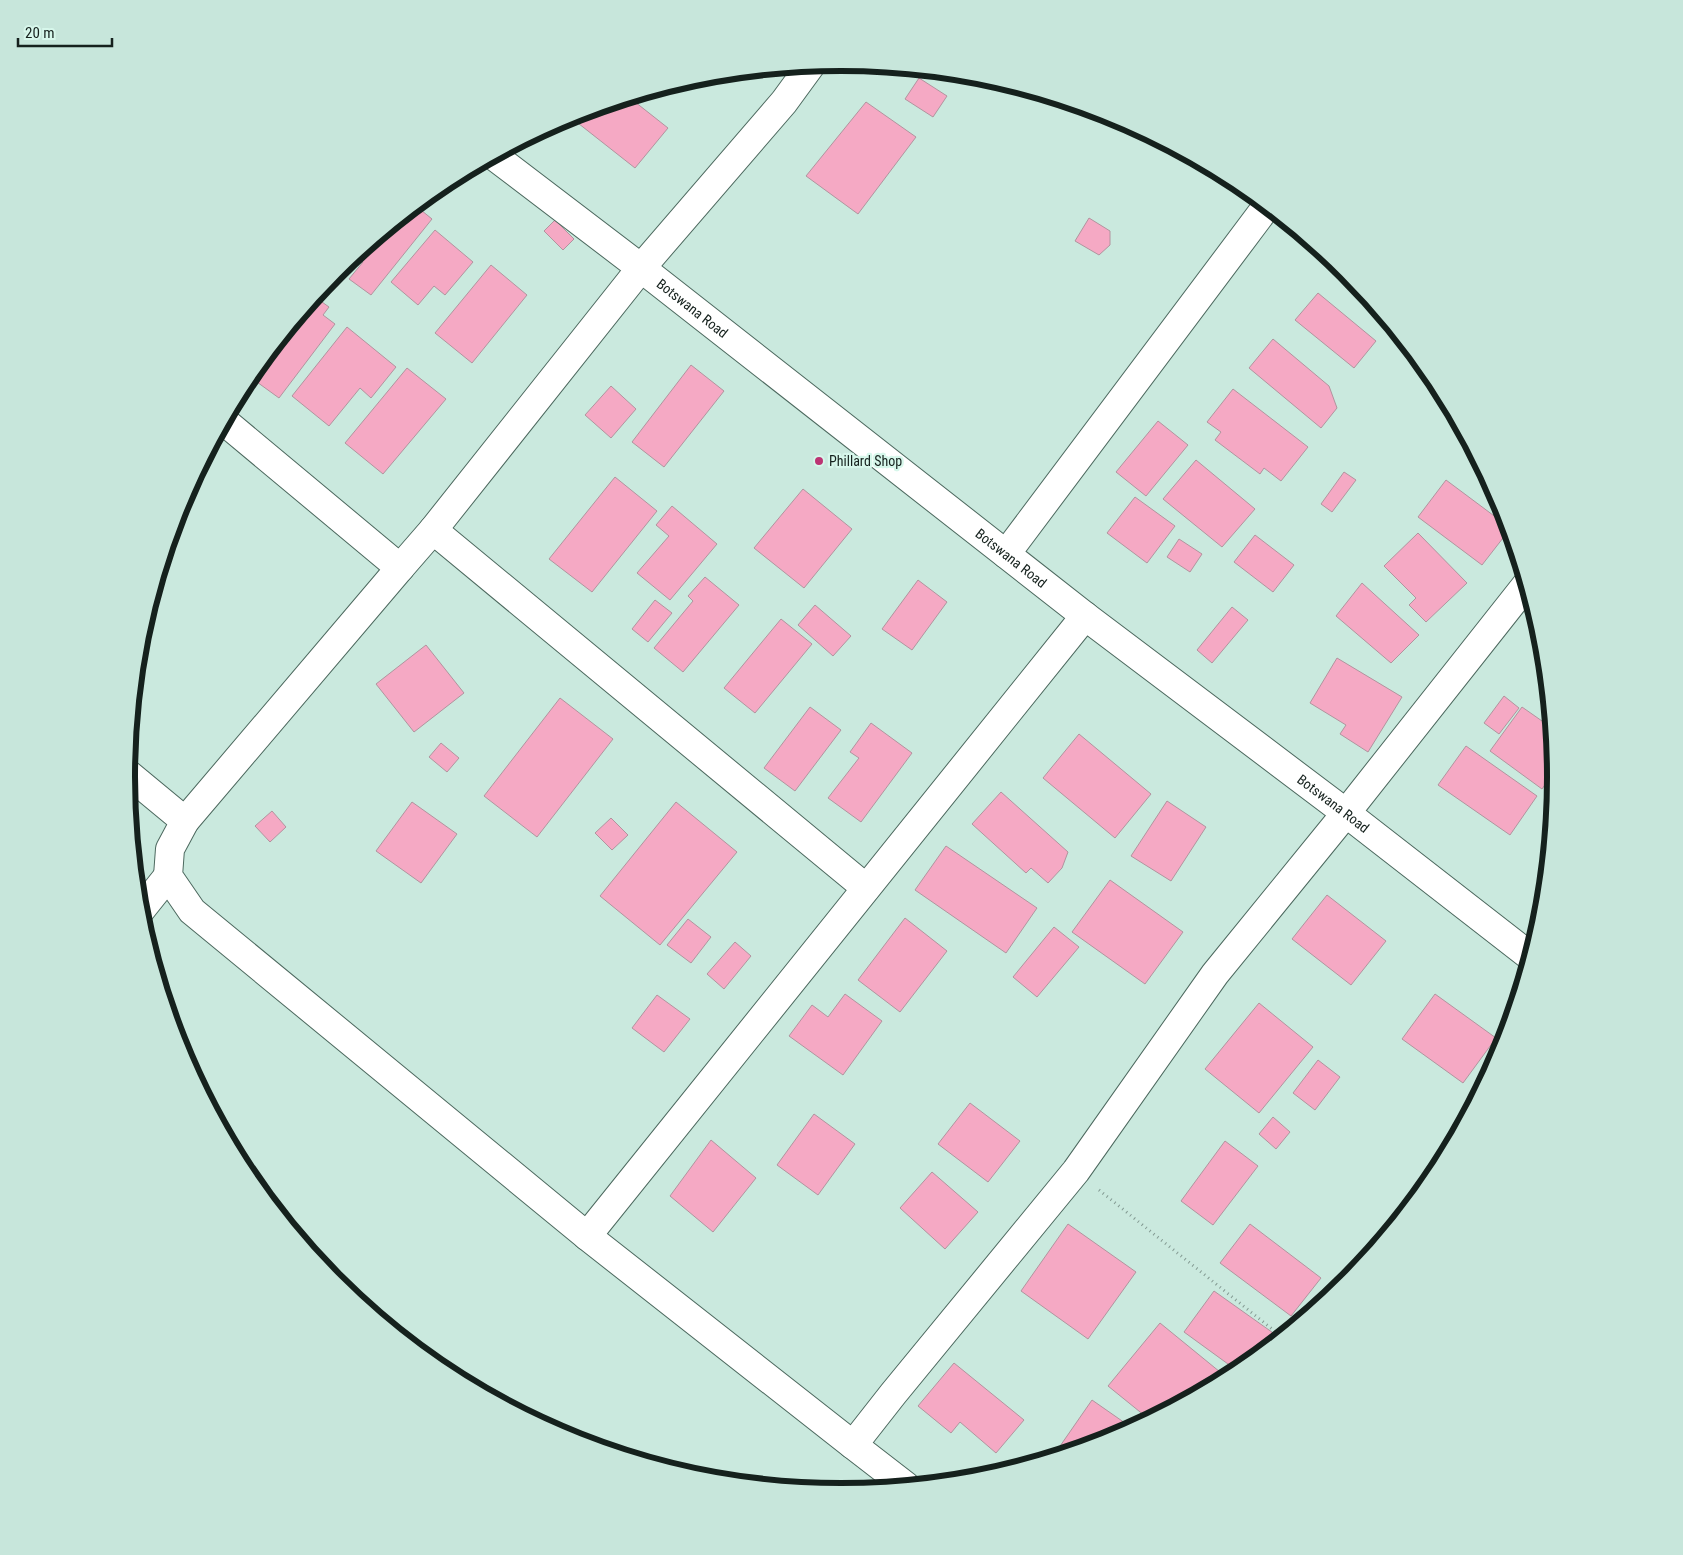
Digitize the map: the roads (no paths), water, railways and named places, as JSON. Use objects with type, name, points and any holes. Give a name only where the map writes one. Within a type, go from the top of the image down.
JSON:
[{"type":"street","points":[[147,903],[168,876],[170,848],[185,821],[433,530],[641,268],[784,102],[806,73]]},
{"type":"street","name":"Botswana Road","points":[[499,160],[641,268],[1085,616],[1346,813],[1526,953]]},
{"type":"street","points":[[1006,554],[1263,211]]},
{"type":"street","points":[[229,425],[400,568]]},
{"type":"street","points":[[433,530],[866,888]]},
{"type":"street","points":[[853,1445],[899,1386],[1076,1171],[1215,974],[1346,813],[1522,589]]},
{"type":"street","points":[[587,1236],[1085,616]]},
{"type":"street","points":[[135,780],[185,821]]},
{"type":"street","points":[[168,876],[192,911],[587,1236],[900,1481]]},
{"type":"place","name":"Phillard Shop","points":[[819,461]]}]
